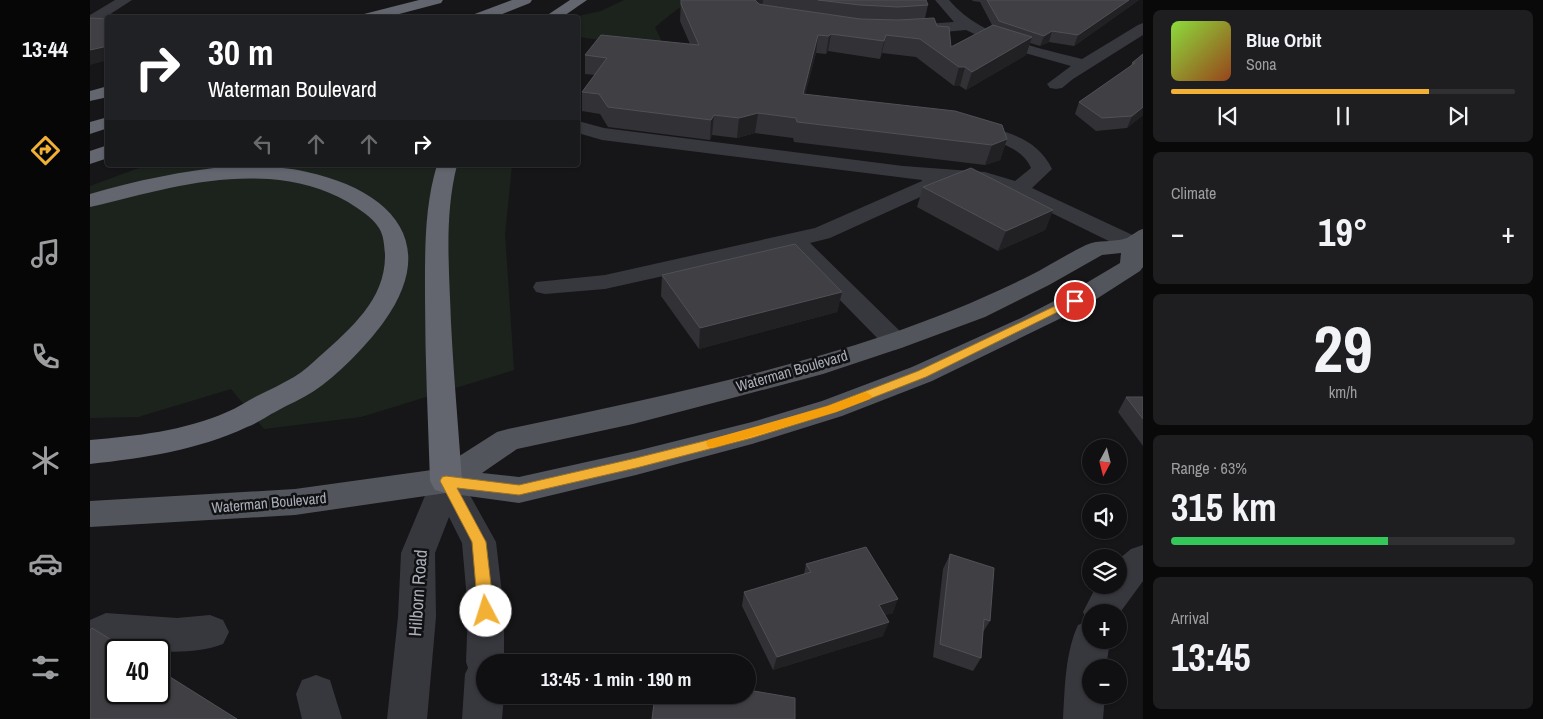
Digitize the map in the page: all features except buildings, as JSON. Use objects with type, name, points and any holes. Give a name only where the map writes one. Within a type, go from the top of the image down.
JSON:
[{"type":"highway","points":[[377,15],[436,0]]},
{"type":"highway","points":[[485,15],[525,0]]},
{"type":"highway","points":[[555,15],[580,0]]},
{"type":"highway","points":[[420,15],[453,3]]},
{"type":"highway","points":[[90,96],[105,92]]},
{"type":"highway","points":[[90,128],[105,123]]},
{"type":"highway","points":[[90,158],[105,152]]},
{"type":"highway","points":[[446,167],[441,185],[437,232],[438,311],[446,481]]},
{"type":"highway","points":[[90,201],[153,183],[195,176],[242,173],[289,175],[327,184],[359,198],[382,216],[396,241],[397,271],[384,306],[356,341],[305,383],[234,421],[186,437],[117,450],[90,452]]},
{"type":"main road","name":"Waterman Boulevard","points":[[90,514],[128,514],[295,502],[446,481],[519,490],[636,463],[752,433],[832,409],[922,374],[1075,301],[1132,266],[1138,240],[1096,249],[1040,280],[976,311],[895,341],[813,367],[736,387],[632,413],[508,440],[446,481]]},
{"type":"street","points":[[98,19],[125,0]]},
{"type":"street","points":[[942,0],[951,14],[967,26],[1024,48],[1084,64]]},
{"type":"street","points":[[894,31],[967,26]]},
{"type":"street","points":[[1056,84],[1084,64],[1143,28]]},
{"type":"street","points":[[956,124],[1022,145],[1031,152],[1039,161],[1042,169],[1018,189]]},
{"type":"street","points":[[580,128],[602,134],[903,172],[985,178],[1018,189],[1138,240]]},
{"type":"street","points":[[544,287],[606,282],[822,233],[933,184],[931,174]]},
{"type":"street","points":[[794,240],[895,341]]},
{"type":"street","points":[[446,481],[479,542],[486,611],[485,654]]},
{"type":"street","name":"Hilborn Road","points":[[407,719],[417,617],[418,553],[446,481]]},
{"type":"street","points":[[1127,575],[1143,560]]},
{"type":"street","points":[[90,646],[106,630],[182,640]]},
{"type":"street","points":[[1083,719],[1089,649]]},
{"type":"street","points":[[482,719],[483,704]]},
{"type":"shaded area","points":[[624,0],[694,0],[676,10],[655,27],[665,49],[580,37],[580,16],[601,11]]},
{"type":"shaded area","points":[[142,167],[512,167],[505,234],[514,370],[361,417],[264,429],[231,389],[138,417],[90,418],[90,186]]},
{"type":"slow traffic","points":[[713,443],[832,409],[866,396]]},
{"type":"route","points":[[486,611],[479,542],[446,481],[519,490],[636,463],[752,433],[832,409],[922,374],[980,348],[1075,301]]}]
